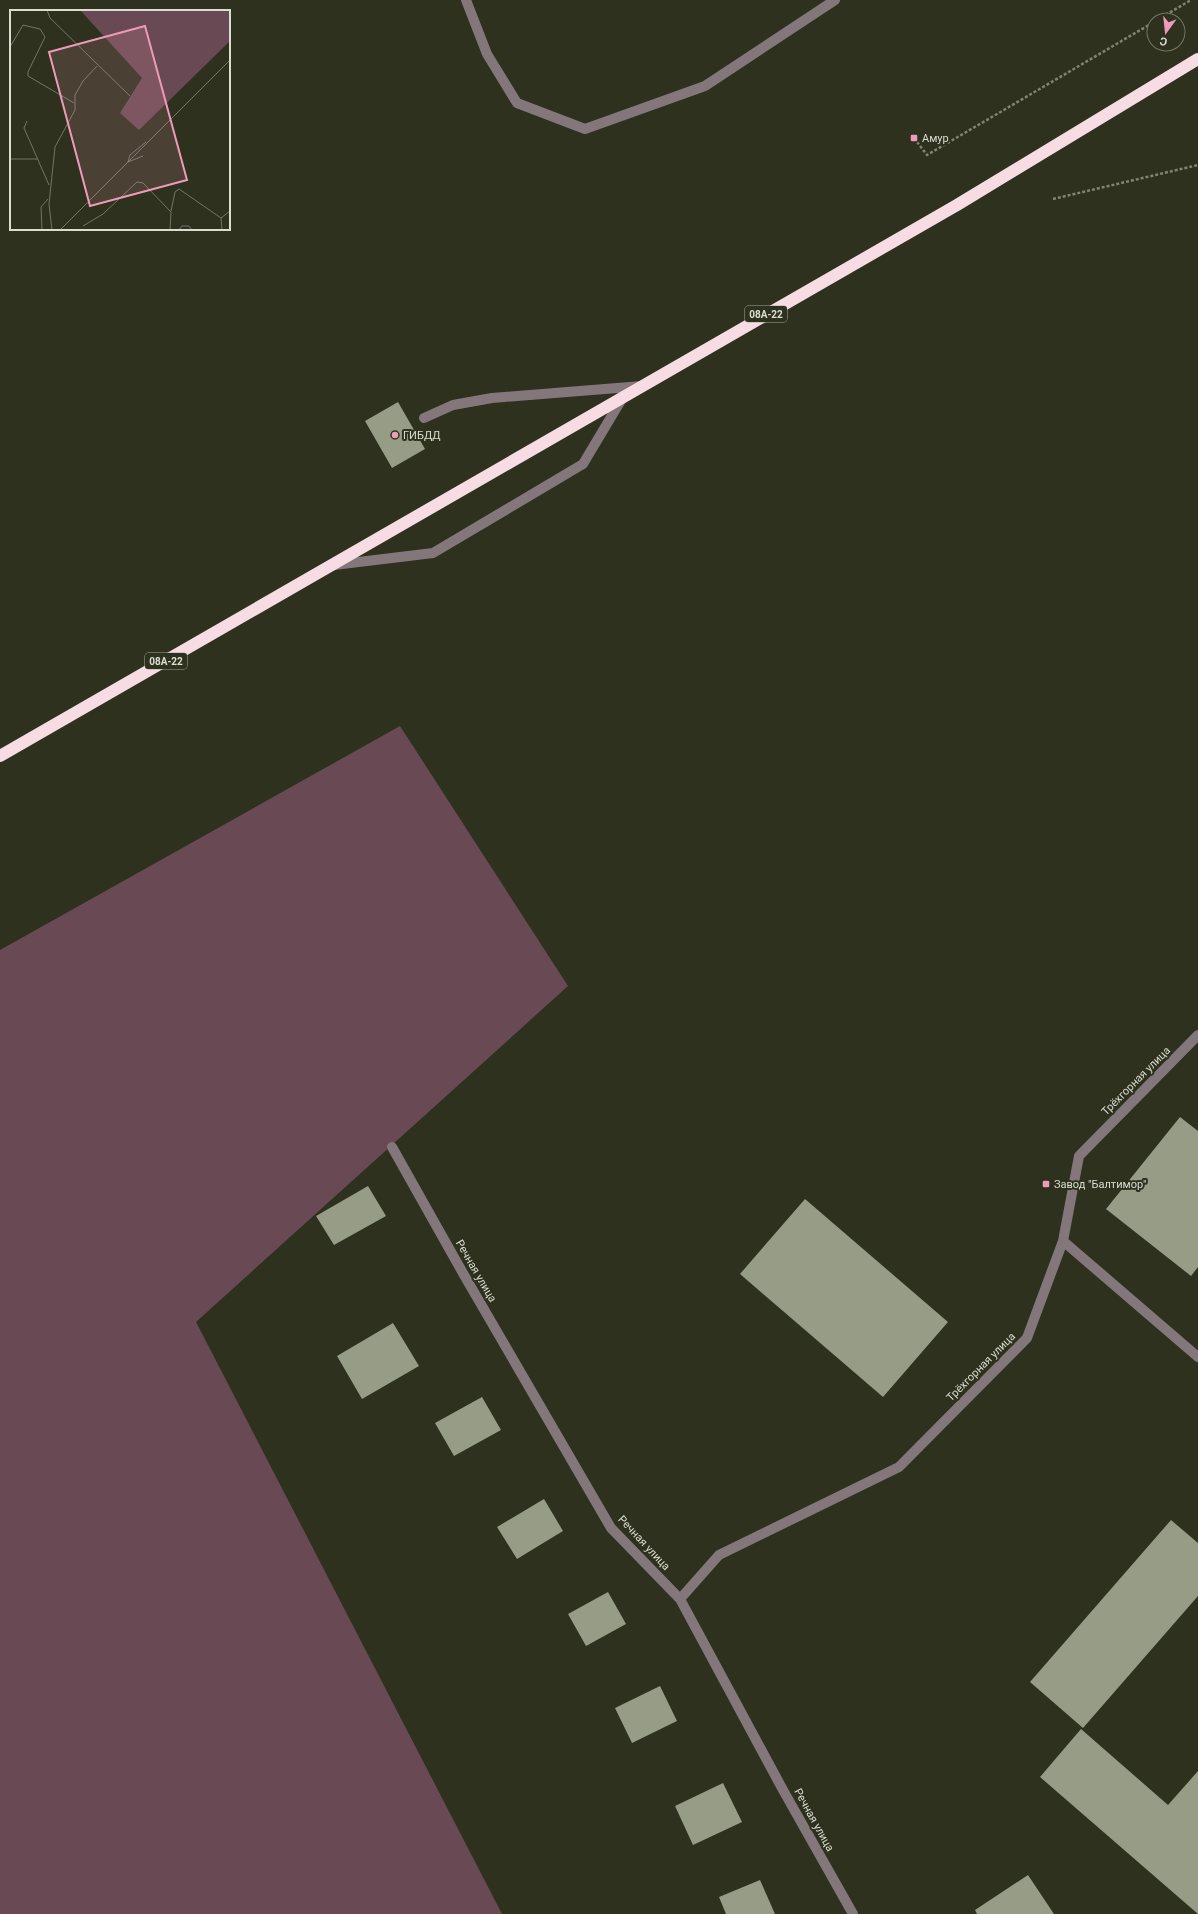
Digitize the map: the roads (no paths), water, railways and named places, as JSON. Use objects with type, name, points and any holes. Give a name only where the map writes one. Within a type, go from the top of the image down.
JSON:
[{"type":"highway","name":"08А-22","points":[[0,756],[957,205],[1198,59]]},
{"type":"street","points":[[466,0],[487,54],[517,102],[585,129],[705,86],[835,0]]},
{"type":"street","points":[[424,418],[453,405],[492,398],[642,386]]},
{"type":"street","points":[[332,565],[433,553],[583,464],[624,397]]},
{"type":"street","name":"Трёхгорная улица","points":[[680,1599],[719,1555],[899,1467],[1027,1338],[1063,1241],[1080,1156],[1198,1035]]},
{"type":"street","name":"Речная улица","points":[[392,1147],[464,1275],[611,1528],[680,1599],[853,1914]]},
{"type":"street","points":[[1063,1241],[1198,1357]]},
{"type":"place","name":"Амур","points":[[914,138]]},
{"type":"place","name":"ГИБДД","points":[[395,435]]},
{"type":"place","name":"Завод \"Балтимор\"","points":[[1046,1184]]}]
